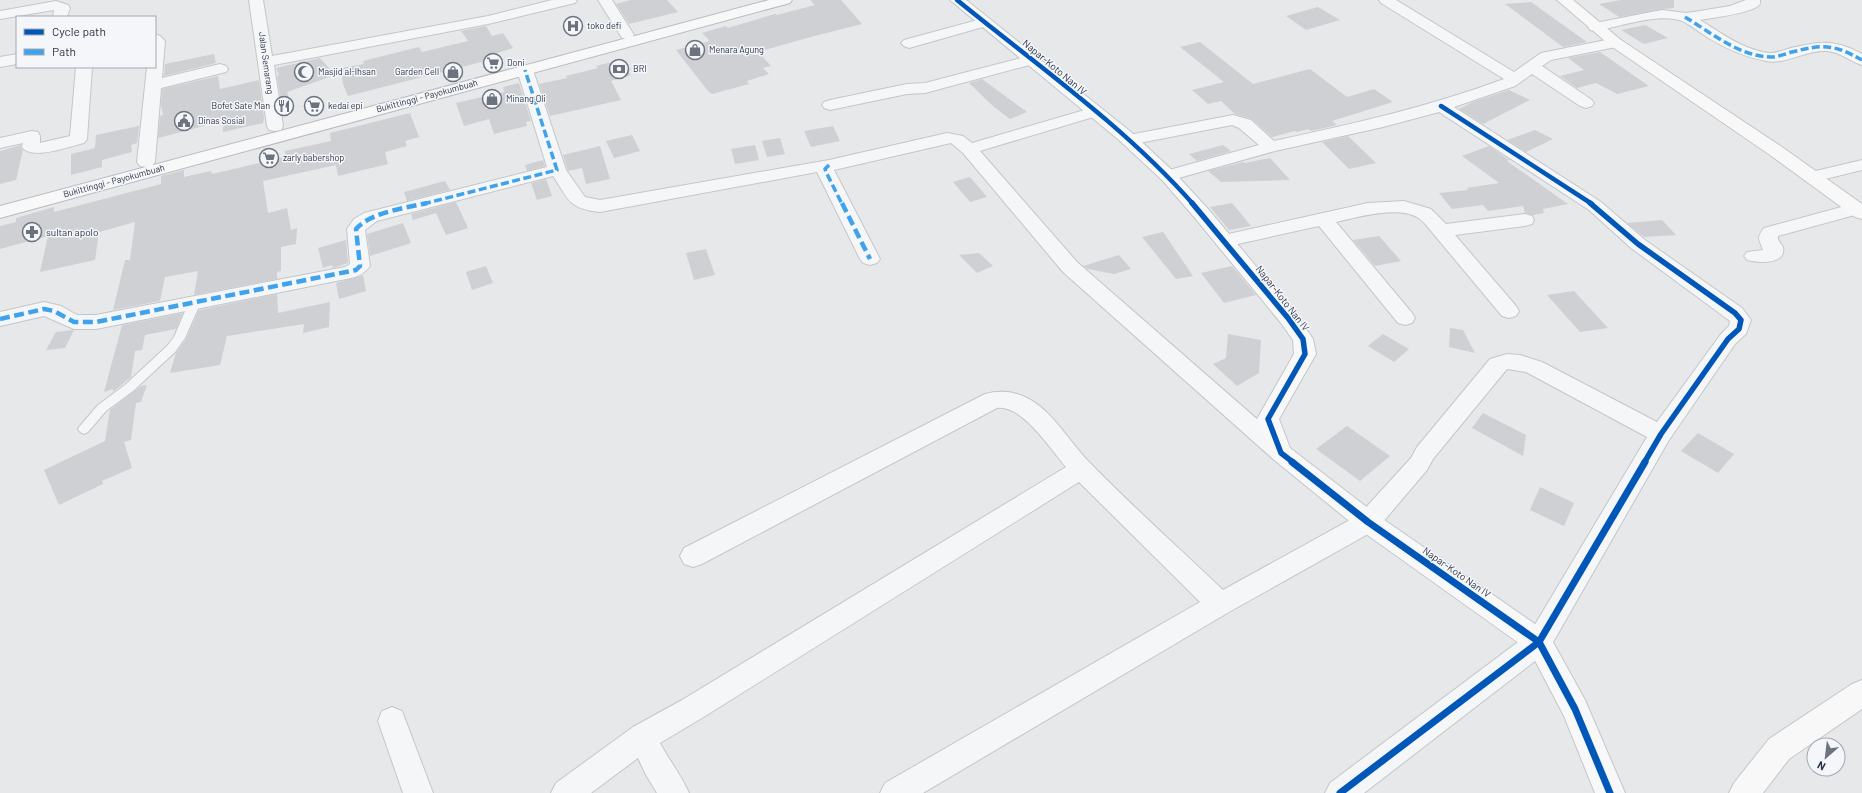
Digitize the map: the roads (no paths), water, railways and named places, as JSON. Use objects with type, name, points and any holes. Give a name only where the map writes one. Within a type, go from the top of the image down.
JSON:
[{"type":"main road","name":"Bukittinggi - Payokumbuah","points":[[0,200],[146,162],[275,126],[756,0]]},
{"type":"main road","name":"Bukittinggi - Payokumbuah","points":[[0,212],[785,0]]},
{"type":"main road","name":"Napar-Koto Nan IV","points":[[957,0],[1129,140],[1168,176],[1288,318],[1303,339],[1304,354],[1268,419],[1281,453],[1368,522],[1539,642],[1575,708],[1610,793]]},
{"type":"main road","points":[[1564,0],[1616,43],[1813,177],[1859,211]]},
{"type":"main road","points":[[1744,793],[1779,748],[1862,693]]},
{"type":"street","name":"Jalan Semarang","points":[[256,0],[275,126]]},
{"type":"street","points":[[266,62],[488,20],[570,0]]},
{"type":"street","points":[[604,0],[626,35]]},
{"type":"street","points":[[1386,0],[1514,79]]},
{"type":"street","points":[[1685,17],[1749,6],[1753,3],[1753,0]]},
{"type":"street","points":[[0,15],[56,5],[63,8],[60,16]]},
{"type":"street","points":[[1595,27],[1662,14],[1677,14],[1685,17],[1734,46],[1759,55],[1771,57],[1827,46],[1839,47],[1862,60]]},
{"type":"street","points":[[909,43],[985,22]]},
{"type":"street","points":[[156,40],[156,56]]},
{"type":"street","points":[[1168,176],[1271,147],[1383,122],[1441,106],[1504,85],[1541,58],[1553,54],[1616,43]]},
{"type":"street","points":[[0,62],[16,59]]},
{"type":"street","points":[[830,105],[907,89],[925,88],[1032,60]]},
{"type":"street","points":[[1531,66],[1586,103]]},
{"type":"street","points":[[0,143],[32,136],[30,147],[35,149],[78,139],[84,68]]},
{"type":"street","points":[[146,162],[155,68]]},
{"type":"street","points":[[154,85],[220,69]]},
{"type":"street","points":[[525,70],[557,170],[579,201],[588,205],[600,206],[829,166],[947,138],[955,138],[969,149],[1070,267],[1281,453]]},
{"type":"street","points":[[1340,793],[1539,642],[1661,434],[1728,339],[1740,329],[1740,320],[1735,313],[1638,244],[1595,206],[1441,106]]},
{"type":"street","points":[[969,149],[1094,112]]},
{"type":"street","points":[[1129,140],[1233,120],[1245,124],[1271,147]]},
{"type":"street","points":[[1813,177],[1862,165]]},
{"type":"street","points":[[829,166],[826,169],[826,172],[870,259]]},
{"type":"street","points":[[0,319],[44,309],[54,312],[74,322],[83,323],[351,272],[360,266],[356,229],[361,223],[371,217],[557,170]]},
{"type":"street","points":[[1224,241],[1368,209],[1404,207],[1424,213],[1509,311]]},
{"type":"street","points":[[1754,256],[1767,256],[1773,254],[1773,247],[1768,241],[1768,236],[1771,232],[1859,211]]},
{"type":"street","points":[[1324,220],[1406,318]]},
{"type":"street","points":[[1441,231],[1525,220]]},
{"type":"street","points":[[905,791],[1220,604],[1368,522],[1419,464],[1425,453],[1498,364],[1502,362],[1519,362],[1534,367],[1661,434]]},
{"type":"street","points":[[693,556],[972,410],[993,400],[1008,400],[1026,408],[1044,425],[1081,469],[1220,604]]},
{"type":"street","points":[[566,793],[643,736],[699,705],[1081,469]]},
{"type":"street","points":[[392,721],[418,793]]},
{"type":"street","points":[[643,736],[656,765],[674,793]]},
{"type":"lane","points":[[84,429],[102,408],[129,388],[171,349],[179,338],[195,302]]},
{"type":"place","name":"toko defi","points":[[573,26]]},
{"type":"place","name":"Menara Agung","points":[[695,50]]},
{"type":"place","name":"Doni","points":[[493,63]]},
{"type":"place","name":"BRI","points":[[619,69]]},
{"type":"place","name":"Masjid al-Ihsan","points":[[304,72]]},
{"type":"place","name":"Garden Cell","points":[[453,72]]},
{"type":"place","name":"Minang Oli","points":[[492,99]]},
{"type":"place","name":"Bofet Sate Man","points":[[284,106]]},
{"type":"place","name":"kedai epi","points":[[314,106]]},
{"type":"place","name":"Dinas Sosial","points":[[184,121]]},
{"type":"place","name":"zarly babershop","points":[[269,158]]},
{"type":"place","name":"sultan apolo","points":[[32,232]]}]
